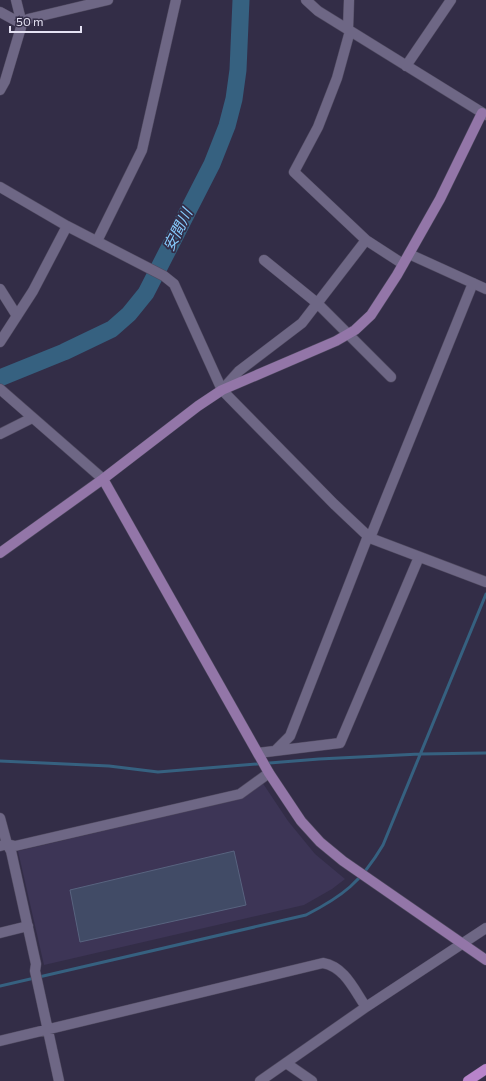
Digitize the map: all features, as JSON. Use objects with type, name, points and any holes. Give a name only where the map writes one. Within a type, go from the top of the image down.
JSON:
[{"type":"main road","points":[[468,1081],[486,1069]]},
{"type":"street","points":[[0,90],[22,24],[16,0]]},
{"type":"street","points":[[22,24],[28,19],[108,0]]},
{"type":"street","points":[[97,241],[142,150],[176,0]]},
{"type":"street","points":[[222,390],[336,341],[371,315],[409,254],[485,111],[406,66],[318,11],[306,0]]},
{"type":"street","points":[[349,0],[349,30],[337,78],[318,127],[294,172],[366,240],[403,264]]},
{"type":"street","points":[[406,66],[451,0]]},
{"type":"street","points":[[0,12],[22,24]]},
{"type":"street","points":[[0,187],[67,226],[164,276],[174,284],[183,300],[222,390],[289,460],[369,537],[486,582]]},
{"type":"street","points":[[0,342],[33,291],[67,226]]},
{"type":"street","points":[[0,553],[103,479],[222,390],[239,371],[302,322],[366,240]]},
{"type":"street","points":[[409,254],[486,289]]},
{"type":"street","points":[[264,260],[316,303],[391,377]]},
{"type":"street","points":[[274,751],[290,736],[369,537],[473,283]]},
{"type":"street","points":[[0,289],[17,316]]},
{"type":"street","points":[[0,389],[103,479],[268,771],[301,821],[320,842],[357,871],[486,960]]},
{"type":"street","points":[[0,434],[32,418]]},
{"type":"street","points":[[259,755],[274,751],[340,744],[419,557]]},
{"type":"street","points":[[3,845],[15,846],[240,794],[268,771]]},
{"type":"street","points":[[0,818],[3,845]]},
{"type":"street","points":[[3,845],[12,850],[36,964],[35,971],[59,1081]]},
{"type":"street","points":[[0,933],[28,926]]},
{"type":"street","points":[[260,1081],[366,1007],[486,928]]},
{"type":"street","points":[[0,1041],[323,963],[332,965],[340,970],[366,1007]]},
{"type":"street","points":[[286,1063],[312,1081]]},
{"type":"shaded area","points":[[262,782],[288,821],[315,854],[345,879],[332,889],[304,905],[44,965],[18,851],[239,799]]},
{"type":"building","points":[[234,851],[246,905],[80,942],[70,890]]},
{"type":"waterway","name":"安間川","points":[[0,378],[64,352],[112,329],[129,314],[146,293],[212,164],[227,126],[234,99],[238,70],[241,0]]},
{"type":"waterway","points":[[0,986],[306,915],[331,901],[350,887],[367,869],[383,845],[486,594]]},
{"type":"waterway","points":[[0,761],[109,766],[158,772],[319,759],[420,754],[486,753]]}]
